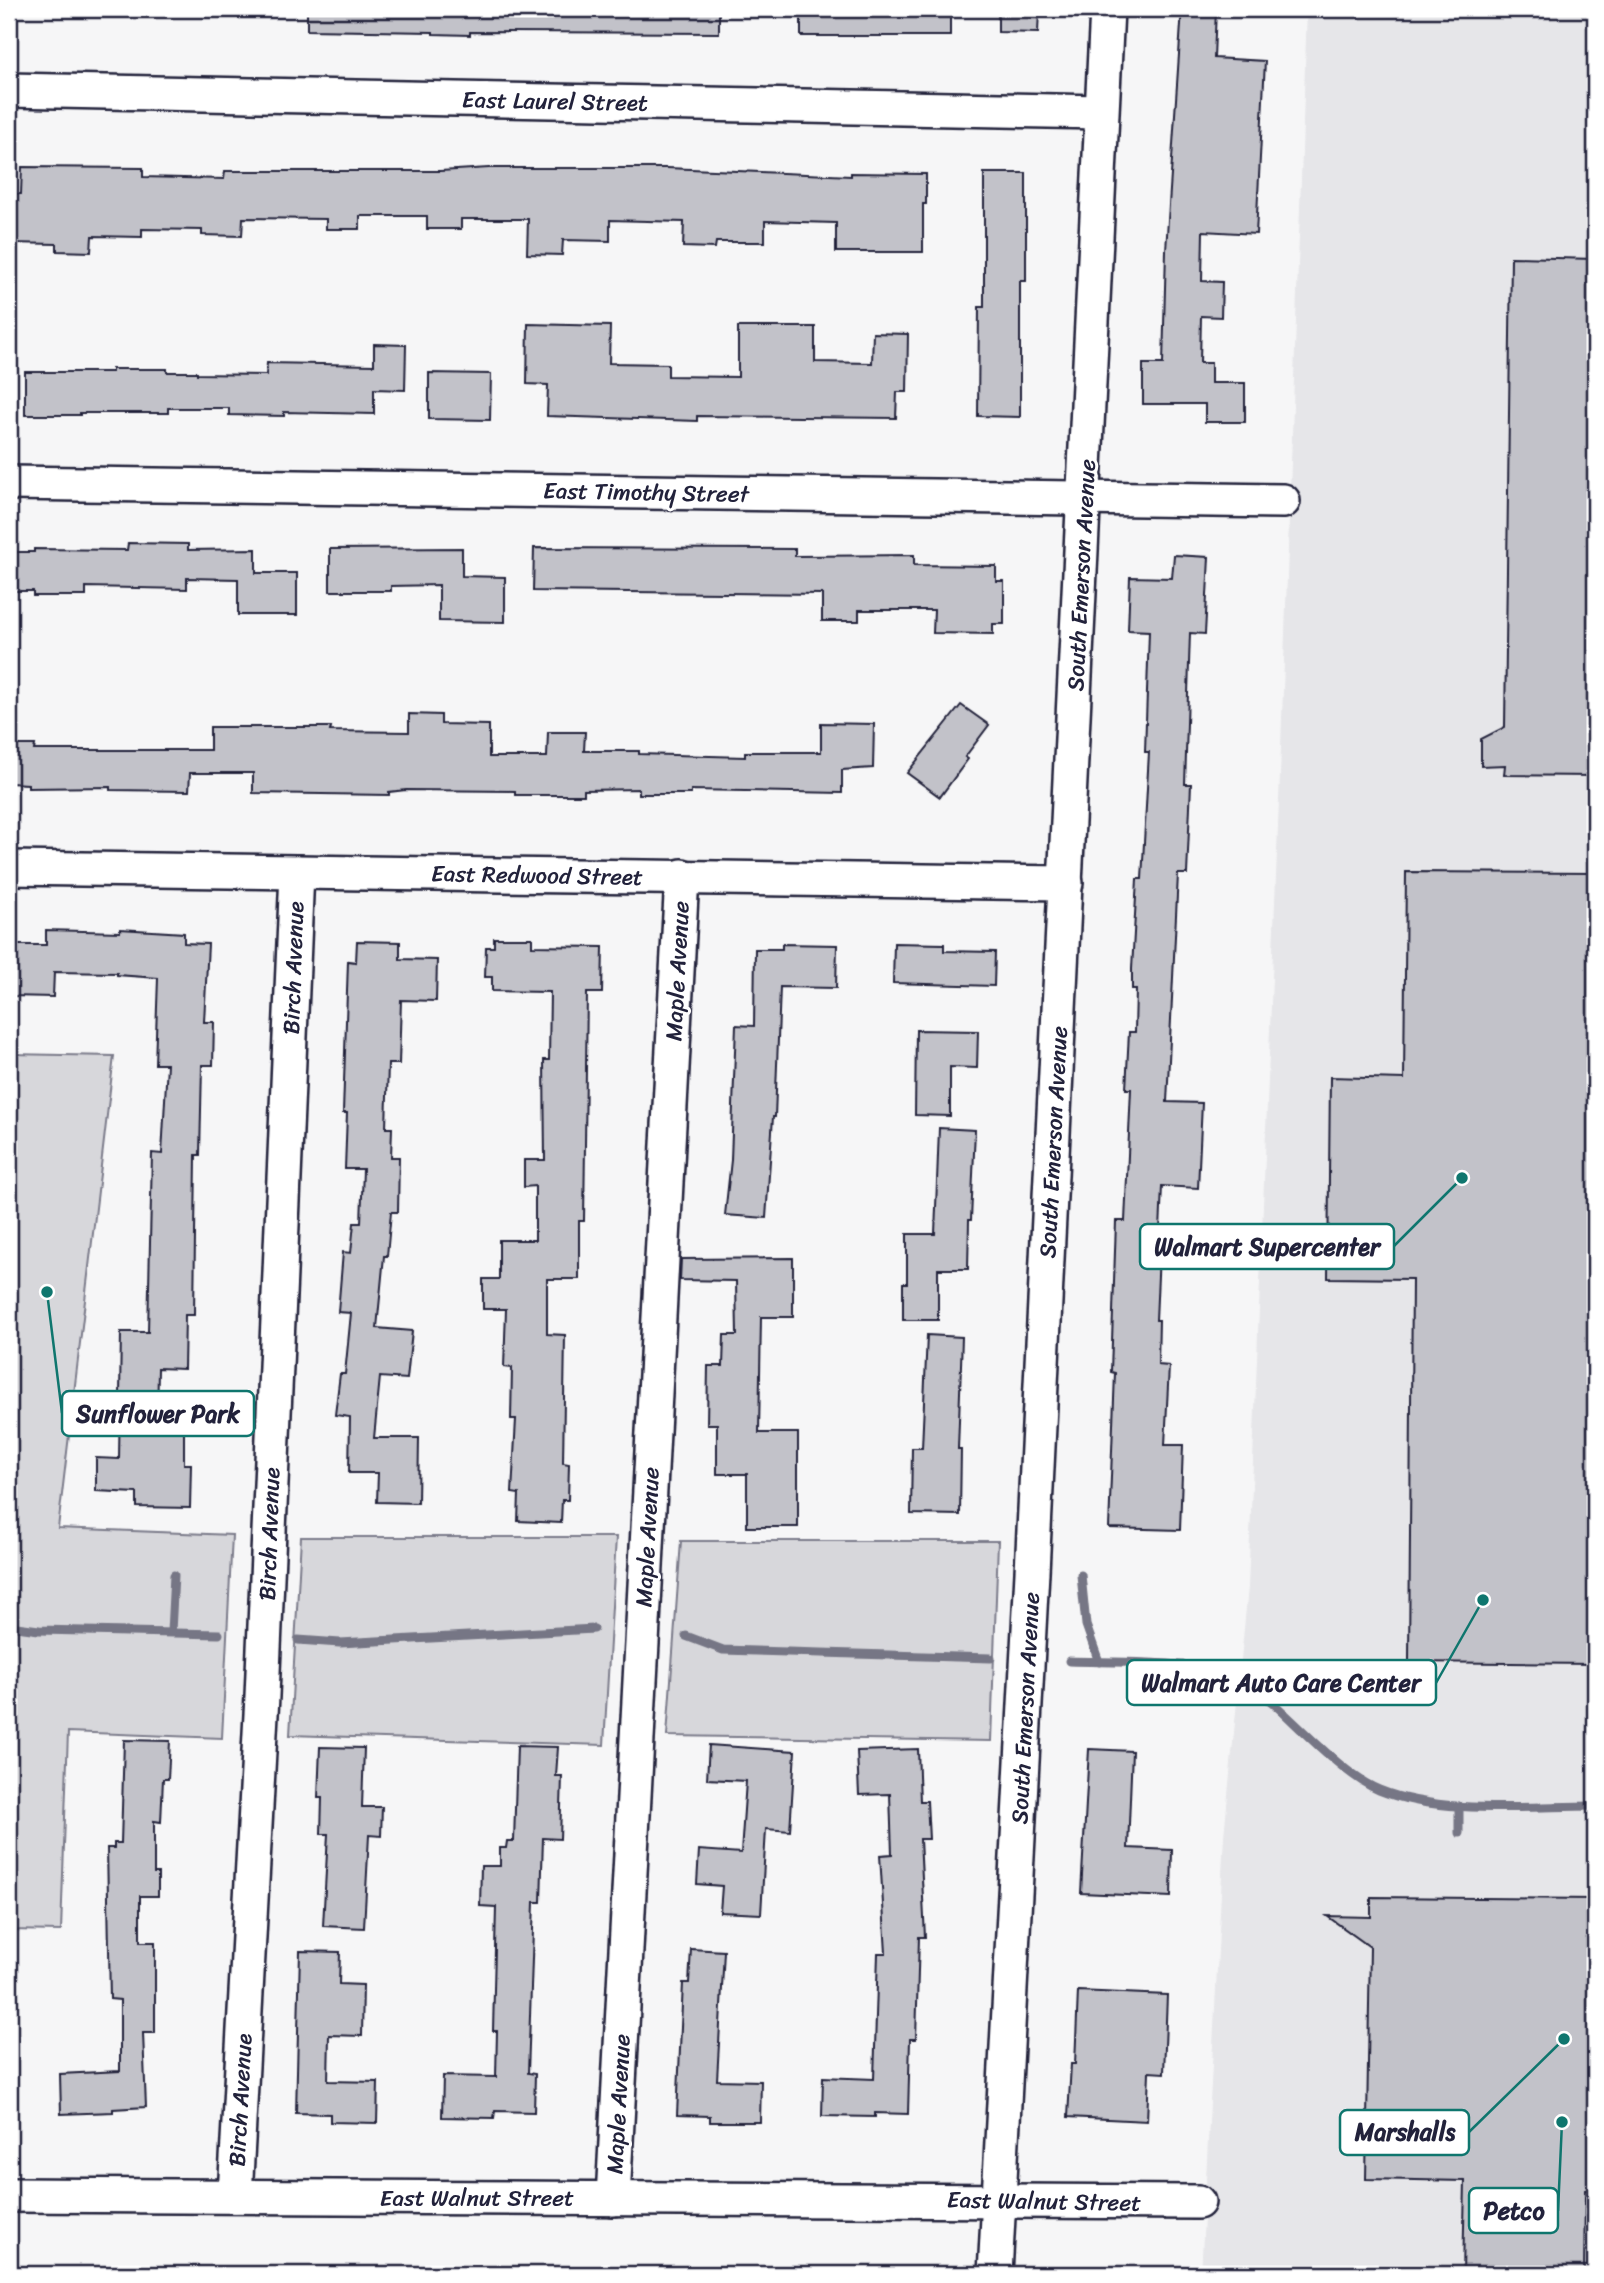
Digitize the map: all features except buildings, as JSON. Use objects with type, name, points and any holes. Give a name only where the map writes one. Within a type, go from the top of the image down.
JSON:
[{"type":"street","name":"South Emerson Avenue","points":[[995,2274],[1032,1586],[1107,9]]},
{"type":"street","name":"East Laurel Street","points":[[9,90],[1101,112]]},
{"type":"street","name":"East Timothy Street","points":[[9,483],[1283,500]]},
{"type":"street","name":"East Redwood Street","points":[[9,868],[1066,883]]},
{"type":"street","name":"Birch Avenue","points":[[235,2196],[262,1696],[297,872]]},
{"type":"street","name":"Maple Avenue","points":[[613,2199],[682,876]]},
{"type":"street","name":"East Walnut Street","points":[[9,2195],[1198,2202]]},
{"type":"shaded area","points":[[1307,9],[1595,9],[1595,2274],[1201,2274],[1224,1836],[1248,1587]]},
{"type":"shaded area","points":[[9,1054],[114,1056],[58,1528],[232,1535],[222,1738],[68,1732],[61,1931],[9,1930]]},
{"type":"shaded area","points":[[301,1537],[616,1537],[604,1745],[290,1735]]},
{"type":"shaded area","points":[[681,1541],[998,1541],[991,1741],[667,1736]]},
{"type":"waterway","points":[[171,1632],[174,1575]]},
{"type":"waterway","points":[[1081,1575],[1086,1625],[1099,1662]]},
{"type":"waterway","points":[[9,1626],[39,1630],[219,1634]]},
{"type":"waterway","points":[[298,1640],[340,1643],[594,1629]]},
{"type":"waterway","points":[[686,1636],[723,1650],[991,1658]]},
{"type":"waterway","points":[[1069,1661],[1189,1666],[1235,1676],[1257,1689],[1352,1774],[1379,1790],[1403,1798],[1457,1806],[1595,1806]]},
{"type":"waterway","points":[[1459,1806],[1459,1833]]},
{"type":"place","name":"Walmart Supercenter","points":[[1462,1178]]},
{"type":"place","name":"Sunflower Park","points":[[47,1292]]},
{"type":"place","name":"Walmart Auto Care Center","points":[[1483,1600]]},
{"type":"place","name":"Marshalls","points":[[1564,2039]]},
{"type":"place","name":"Petco","points":[[1562,2122]]}]
